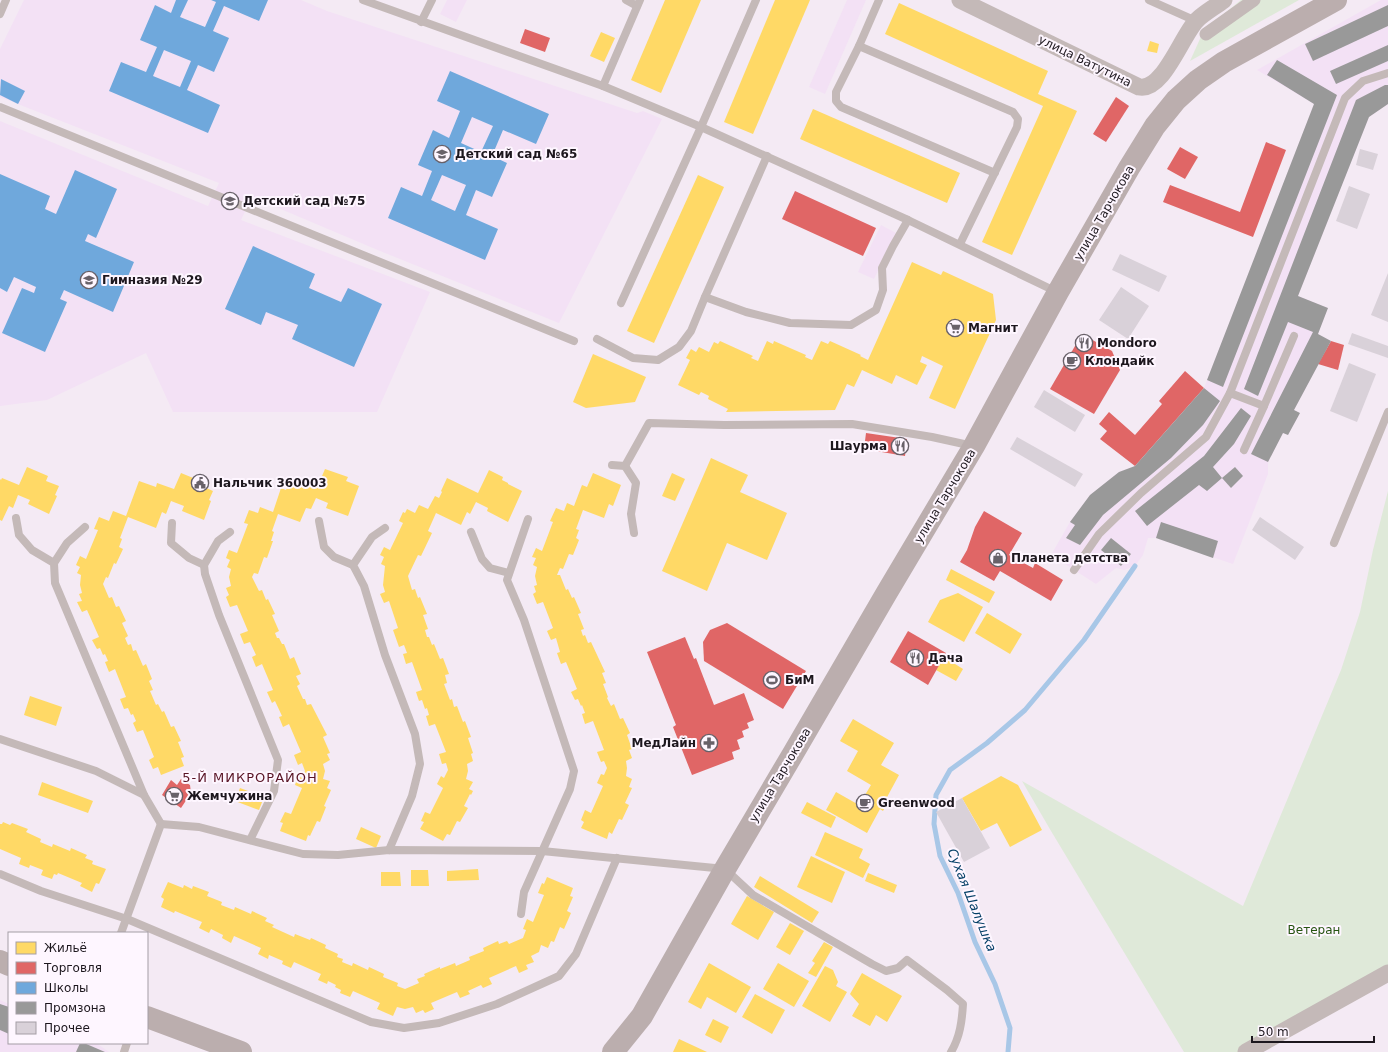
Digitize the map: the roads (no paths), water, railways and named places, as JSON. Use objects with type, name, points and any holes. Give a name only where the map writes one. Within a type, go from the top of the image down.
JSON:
[{"type":"main road","name":"улица Тарчокова","points":[[613,1052],[642,1016],[725,869],[974,446],[1058,292],[1155,126],[1176,100],[1198,80],[1224,62],[1336,0]]},
{"type":"main road","points":[[148,1016],[241,1052]]},
{"type":"street","name":"улица Ватутина","points":[[960,0],[1143,88],[1152,85],[1164,71],[1196,21],[1224,0]]},
{"type":"street","points":[[1206,34],[1254,0]]},
{"type":"street","points":[[1246,1052],[1388,973]]},
{"type":"lane","points":[[0,14],[6,0]]},
{"type":"lane","points":[[363,0],[603,86],[701,127],[960,244],[1058,292]]},
{"type":"lane","points":[[421,22],[432,0]]},
{"type":"lane","points":[[603,86],[639,3],[626,0]]},
{"type":"lane","points":[[621,303],[701,127],[756,0]]},
{"type":"lane","points":[[879,0],[859,46],[836,92],[836,101],[841,107],[995,173]]},
{"type":"lane","points":[[1149,0],[1196,21]]},
{"type":"lane","points":[[859,46],[1013,112],[1018,119],[1017,127],[960,244]]},
{"type":"lane","points":[[1074,570],[1099,534],[1141,493],[1206,437],[1230,394],[1345,98],[1363,81],[1388,73]]},
{"type":"lane","points":[[0,107],[574,341]]},
{"type":"lane","points":[[598,339],[633,358],[658,360],[679,347],[691,331],[767,156]]},
{"type":"lane","points":[[705,297],[746,312],[790,323],[851,325],[876,310],[883,290],[882,268],[908,220]]},
{"type":"lane","points":[[1244,450],[1294,336]]},
{"type":"lane","points":[[1230,394],[1264,406]]},
{"type":"lane","points":[[1334,543],[1388,412]]},
{"type":"lane","points":[[625,466],[649,423],[724,425],[852,424],[932,437],[974,446]]},
{"type":"lane","points":[[612,465],[625,466]]},
{"type":"lane","points":[[625,466],[636,483],[631,514],[634,532]]},
{"type":"lane","points":[[16,518],[19,535],[32,550],[54,562]]},
{"type":"lane","points":[[521,914],[524,892],[570,789],[574,771],[524,620],[507,580],[528,519]]},
{"type":"lane","points":[[319,521],[324,547],[334,557],[353,565],[364,586],[385,655],[414,734],[420,764],[412,796],[389,850]]},
{"type":"lane","points":[[172,523],[171,543],[189,558],[204,564]]},
{"type":"lane","points":[[85,527],[67,543],[54,562],[55,582],[144,795],[160,824],[121,932]]},
{"type":"lane","points":[[353,565],[372,537],[385,528]]},
{"type":"lane","points":[[230,532],[218,541],[204,564],[205,574],[219,615],[278,760],[274,791],[250,840]]},
{"type":"lane","points":[[471,532],[482,559],[490,568],[510,573]]},
{"type":"lane","points":[[0,739],[96,771],[144,795]]},
{"type":"lane","points":[[160,824],[199,827],[303,854],[338,855],[389,850],[542,851],[725,869],[754,895],[872,964],[886,971],[898,968],[907,960],[947,990],[963,1004],[962,1025],[956,1045],[951,1052]]},
{"type":"lane","points":[[0,874],[41,890],[127,919],[371,1022],[404,1028],[439,1024],[497,1004],[559,976],[576,954],[617,858]]},
{"type":"waterway","name":"Сухая Шалушка","points":[[1008,1052],[1010,1028],[995,984],[975,942],[958,893],[940,856],[934,824],[936,795],[950,770],[987,743],[1025,710],[1084,640],[1135,566]]},
{"type":"place","name":"Детский сад №65","points":[[442,154]]},
{"type":"place","name":"Детский сад №75","points":[[230,201]]},
{"type":"place","name":"Гимназия №29","points":[[89,280]]},
{"type":"place","name":"Магнит","points":[[955,328]]},
{"type":"place","name":"Mondoro","points":[[1084,343]]},
{"type":"place","name":"Клондайк","points":[[1072,361]]},
{"type":"place","name":"Шаурма","points":[[900,446]]},
{"type":"place","name":"Нальчик 360003","points":[[200,483]]},
{"type":"place","name":"Планета детства","points":[[998,558]]},
{"type":"place","name":"Дача","points":[[915,658]]},
{"type":"place","name":"БиМ","points":[[772,680]]},
{"type":"place","name":"МедЛайн","points":[[709,743]]},
{"type":"place","name":"Жемчужина","points":[[174,796]]},
{"type":"place","name":"Greenwood","points":[[865,803]]},
{"type":"district","name":"5-Й МИКРОРАЙОН","points":[[250,777]]},
{"type":"park label","name":"Ветеран","points":[[1314,930]]}]
